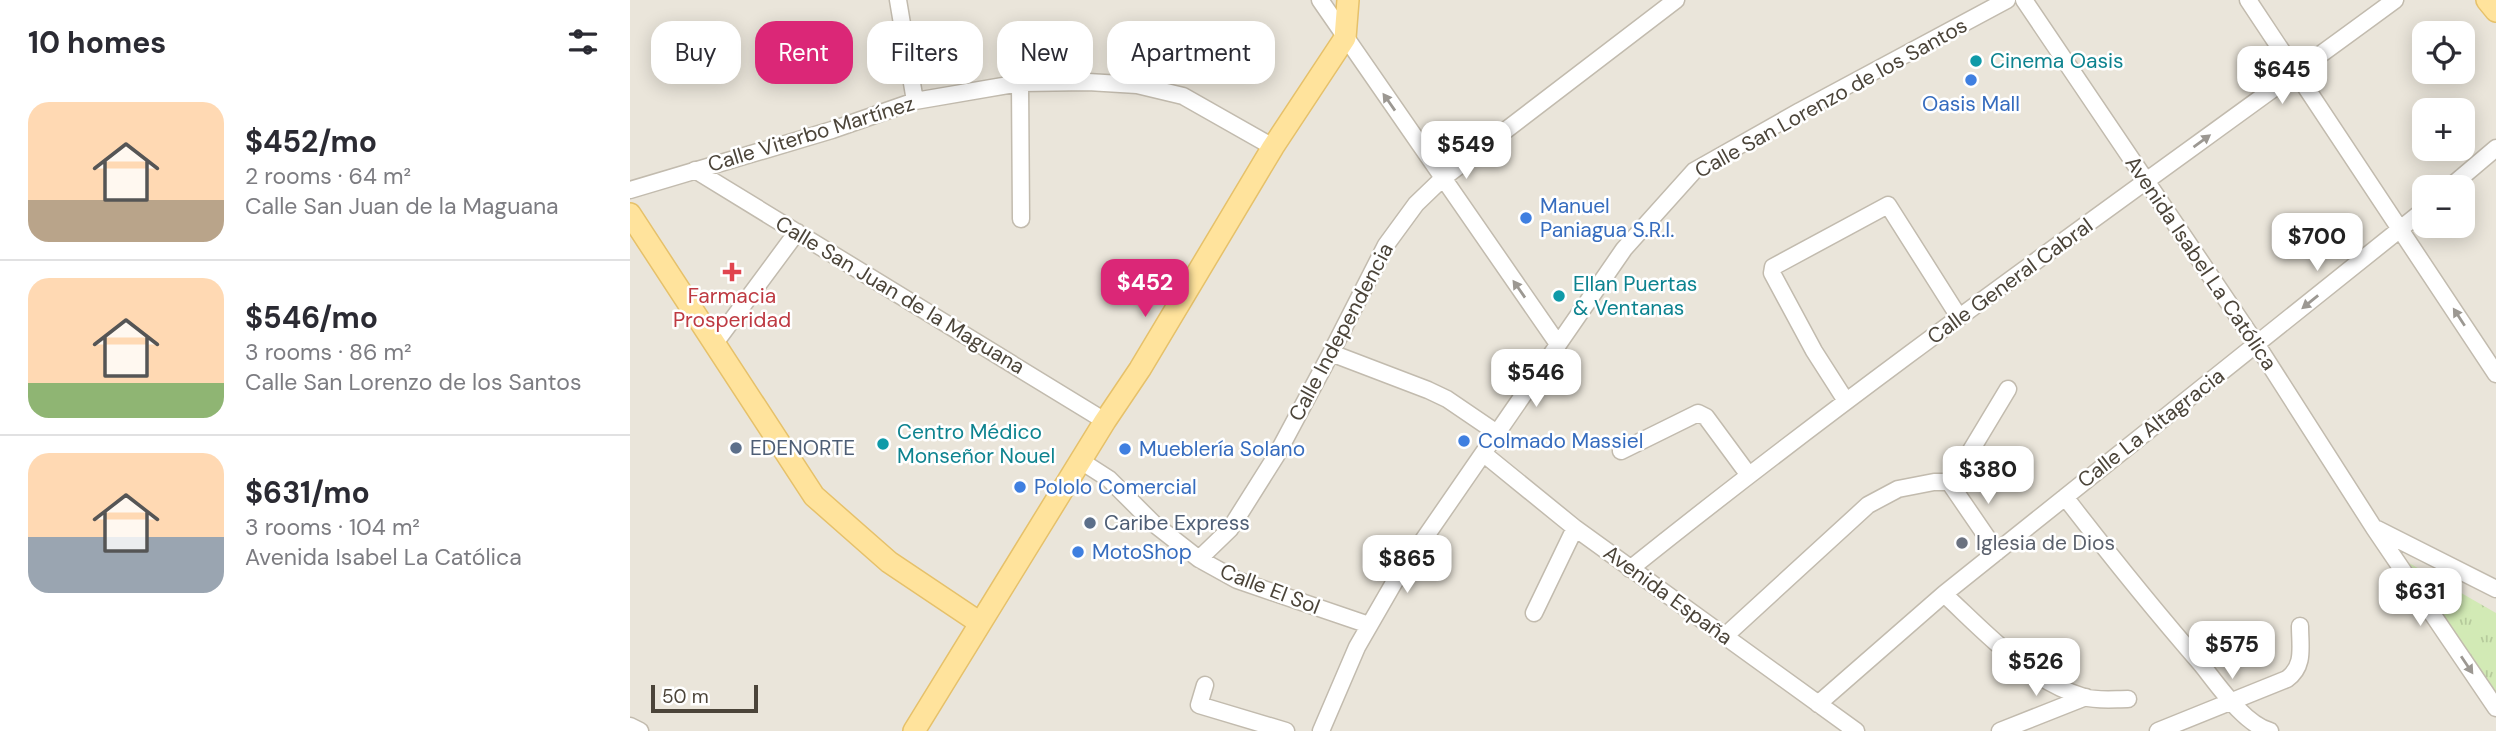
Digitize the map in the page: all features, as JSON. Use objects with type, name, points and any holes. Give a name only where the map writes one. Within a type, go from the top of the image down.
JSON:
[{"type":"main road","points":[[914,731],[1105,421],[1140,369],[1273,147],[1345,38],[1348,0]]},
{"type":"main road","points":[[2487,0],[2496,11]]},
{"type":"main road","points":[[630,214],[814,496],[889,562],[980,623]]},
{"type":"street","points":[[898,0],[915,101]]},
{"type":"street","points":[[1320,0],[1558,344]]},
{"type":"street","name":"Calle Independencia","points":[[1199,559],[1230,528],[1276,456],[1386,245],[1416,204],[1442,179],[1676,0]]},
{"type":"street","name":"Calle San Lorenzo de los Santos","points":[[1321,731],[1369,625],[1395,581],[1624,248],[1694,171],[2007,0]]},
{"type":"street","name":"Avenida Isabel La Católica","points":[[2024,0],[2257,345],[2374,528],[2496,708]]},
{"type":"street","points":[[2248,0],[2496,374]]},
{"type":"street","name":"Calle General Cabral","points":[[1630,569],[1748,474],[1846,401],[2395,0]]},
{"type":"street","name":"Calle Viterbo Martínez","points":[[1093,82],[1137,85],[1183,96],[1273,147]]},
{"type":"street","name":"Calle Viterbo Martínez","points":[[630,190],[832,130],[915,101],[1014,84]]},
{"type":"street","points":[[1020,84],[1021,219]]},
{"type":"street","points":[[2464,175],[2496,148]]},
{"type":"street","name":"Calle San Juan de la Maguana","points":[[695,170],[1105,421]]},
{"type":"street","points":[[1846,401],[1804,335],[1772,273],[1773,267],[1888,205],[1959,317]]},
{"type":"street","name":"Calle La Altagracia","points":[[1818,704],[1944,594],[2412,220]]},
{"type":"street","points":[[715,343],[797,232]]},
{"type":"street","points":[[1332,353],[1447,399],[1497,433]]},
{"type":"street","points":[[1725,636],[1868,505],[1898,489],[1949,482],[1959,471],[2008,389]]},
{"type":"street","points":[[1620,451],[1698,413],[1706,417],[1748,474]]},
{"type":"street","name":"Avenida España","points":[[1484,454],[1630,569],[1856,731]]},
{"type":"street","name":"Calle El Sol","points":[[1081,461],[1109,479],[1153,523],[1199,559],[1237,580],[1369,625]]},
{"type":"street","points":[[1949,482],[1997,552]]},
{"type":"street","points":[[2065,497],[2132,584],[2232,701],[2253,724],[2270,731]]},
{"type":"street","points":[[1534,613],[1575,528]]},
{"type":"street","points":[[2374,528],[2496,589]]},
{"type":"street","points":[[1944,594],[2012,657],[2057,685],[2085,697],[2128,699]]},
{"type":"street","points":[[2158,731],[2287,679],[2295,673],[2300,662],[2300,626]]},
{"type":"street","points":[[1205,685],[1199,705],[1286,731]]},
{"type":"street","points":[[2000,731],[2085,697]]},
{"type":"street","points":[[630,726],[640,731]]},
{"type":"shaded area","points":[[630,0],[2496,0],[2496,731],[630,731]]},
{"type":"green space","points":[[2409,563],[2496,613],[2496,696]]},
{"type":"place","name":"Cinema Oasis","points":[[1976,61]]},
{"type":"place","name":"Oasis Mall","points":[[1971,80]]},
{"type":"place","name":"Manuel Paniagua S.R.I.","points":[[1526,218]]},
{"type":"place","name":"Farmacia Prosperidad","points":[[732,272]]},
{"type":"place","name":"Ellan Puertas & Ventanas","points":[[1559,296]]},
{"type":"place","name":"Colmado Massiel","points":[[1464,441]]},
{"type":"place","name":"Centro Médico Monseñor Nouel","points":[[883,444]]},
{"type":"place","name":"EDENORTE","points":[[736,448]]},
{"type":"place","name":"Mueblería Solano","points":[[1125,449]]},
{"type":"place","name":"Pololo Comercial","points":[[1020,487]]},
{"type":"place","name":"Caribe Express","points":[[1090,523]]},
{"type":"place","name":"Iglesia de Dios","points":[[1962,543]]},
{"type":"place","name":"MotoShop","points":[[1078,552]]}]
